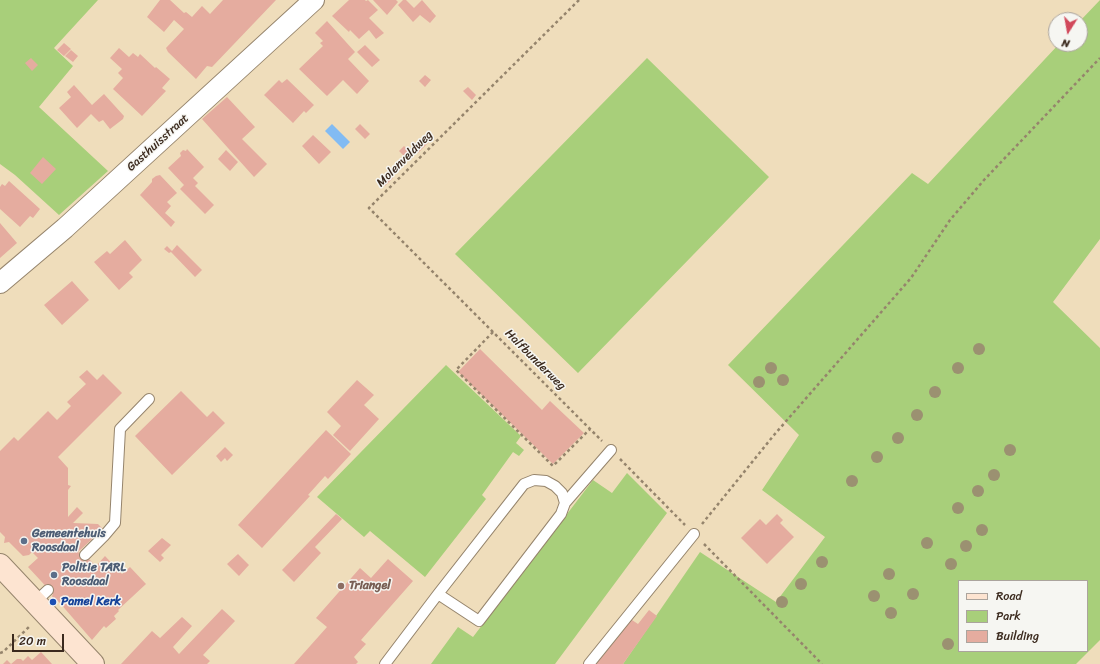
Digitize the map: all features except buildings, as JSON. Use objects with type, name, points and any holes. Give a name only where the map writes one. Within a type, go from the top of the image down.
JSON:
[{"type":"main road","points":[[0,565],[42,602],[93,664]]},
{"type":"street","name":"Gasthuisstraat","points":[[0,283],[65,228],[314,0]]},
{"type":"lane","points":[[85,554],[115,523],[120,429],[149,399]]},
{"type":"lane","points":[[438,594],[479,621],[561,514],[565,503],[611,450]]},
{"type":"lane","points":[[385,664],[524,484],[534,480],[546,481],[555,486],[562,493],[565,503]]},
{"type":"lane","points":[[589,664],[694,534]]},
{"type":"path","name":"Molenveldweg","points":[[493,332],[369,208],[579,0]]},
{"type":"path","points":[[694,534],[774,435],[911,278],[950,220],[974,192],[1100,58]]},
{"type":"path","name":"Halfbunderweg","points":[[493,332],[563,401]]},
{"type":"path","points":[[493,332],[456,370],[553,466],[590,429]]},
{"type":"path","points":[[0,653],[3,652],[42,602]]},
{"type":"green space","points":[[0,0],[98,0],[54,48],[73,66],[39,107],[108,171],[59,215],[15,175],[0,164]]},
{"type":"green space","points":[[1100,0],[1100,239],[1053,302],[1100,348],[1100,640],[1088,652],[1076,664],[623,664],[700,552],[776,602],[825,537],[762,490],[799,435],[728,365],[912,173],[928,184],[1052,52],[1088,52],[1088,13]]},
{"type":"green space","points":[[647,58],[769,177],[578,373],[455,254]]},
{"type":"green space","points":[[446,365],[521,436],[516,443],[524,450],[519,456],[513,452],[482,495],[486,499],[425,577],[370,531],[364,537],[317,497]]},
{"type":"green space","points":[[627,473],[667,513],[555,664],[431,664],[458,627],[473,637],[593,480],[612,493]]},
{"type":"water","points":[[332,124],[350,142],[343,149],[325,131]]},
{"type":"place","name":"Gemeentehuis Roosdaal","points":[[24,541]]},
{"type":"place","name":"Politie TARL Roosdaal","points":[[54,575]]},
{"type":"place","name":"Triangel","points":[[341,586]]},
{"type":"place","name":"Pamel Kerk","points":[[53,602]]}]
